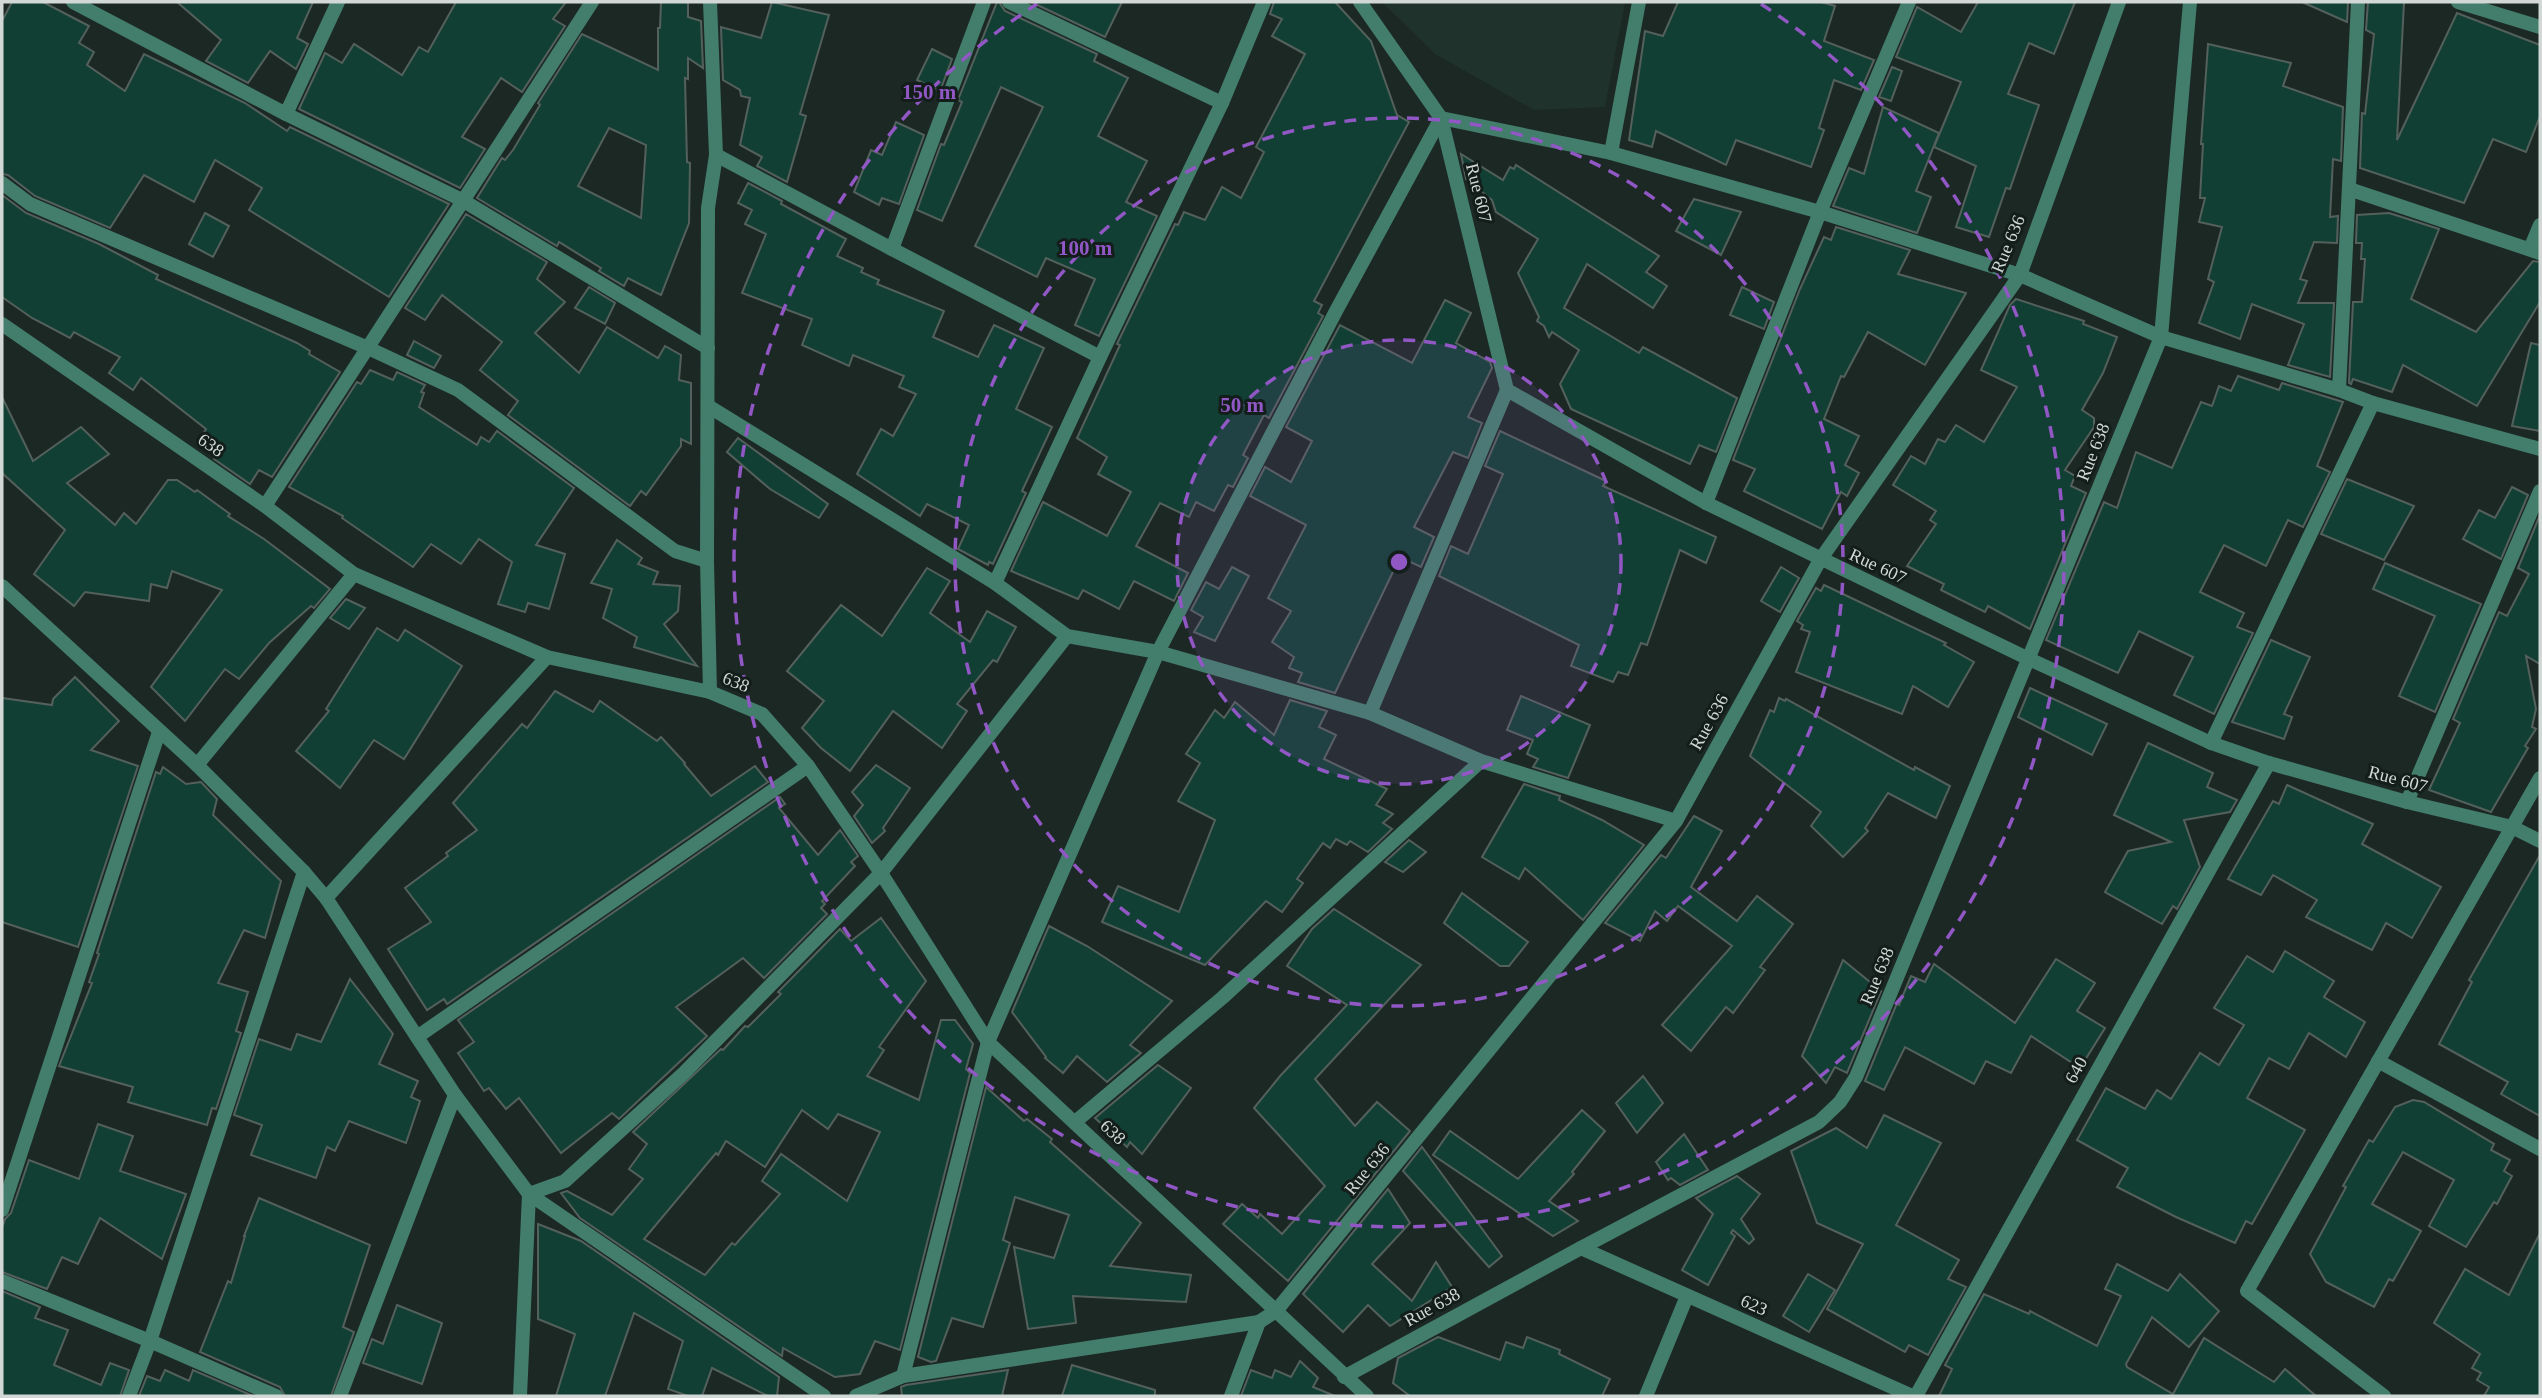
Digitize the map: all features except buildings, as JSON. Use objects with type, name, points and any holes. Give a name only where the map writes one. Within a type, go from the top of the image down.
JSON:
[{"type":"street","points":[[73,2],[286,114],[462,200],[708,348]]},
{"type":"street","points":[[286,114],[338,2]]},
{"type":"street","points":[[265,506],[592,2]]},
{"type":"street","points":[[710,2],[716,155],[708,208],[707,561],[710,692]]},
{"type":"street","points":[[892,249],[984,2]]},
{"type":"street","points":[[1009,2],[1222,103]]},
{"type":"street","points":[[995,583],[1222,103],[1264,2]]},
{"type":"street","points":[[1360,2],[1441,118],[1611,153],[1819,212],[2020,275],[2161,337],[2339,390],[2373,403],[2540,449]]},
{"type":"street","points":[[1611,153],[1639,2]]},
{"type":"street","points":[[1706,503],[1819,212],[1909,2]]},
{"type":"street","name":"Rue 636","points":[[1259,1322],[1276,1311],[1676,821],[1819,560],[2020,275],[2119,2]]},
{"type":"street","name":"Rue 638","points":[[1344,1377],[1819,1122],[1840,1102],[1856,1077],[2161,337],[2190,2]]},
{"type":"street","points":[[2339,390],[2358,2]]},
{"type":"street","points":[[2458,2],[2540,27]]},
{"type":"street","points":[[903,1376],[988,1042],[1158,652],[1336,311],[1441,118]]},
{"type":"street","name":"Rue 607","points":[[1441,118],[1507,390],[1706,503],[1819,560],[2211,743],[2269,763],[2407,802],[2512,827],[2540,841]]},
{"type":"street","points":[[716,155],[1100,357]]},
{"type":"street","points":[[2,183],[30,204],[368,348],[458,390],[675,551],[707,561]]},
{"type":"street","points":[[2349,189],[2535,251],[2540,225]]},
{"type":"street","name":"638","points":[[2,324],[265,506],[354,574],[547,657],[710,692],[762,714],[808,766],[881,873],[988,1042],[1364,1395]]},
{"type":"street","points":[[1370,713],[1507,390]]},
{"type":"street","points":[[2211,743],[2373,403]]},
{"type":"street","points":[[708,406],[995,583],[1067,636],[1158,652],[1370,713],[1481,761],[1676,821]]},
{"type":"street","points":[[2407,802],[2540,491]]},
{"type":"street","points":[[197,765],[354,574]]},
{"type":"street","points":[[2,586],[197,765],[304,872],[326,898],[455,1095],[529,1194],[824,1396]]},
{"type":"street","points":[[529,1194],[565,1181],[684,1073],[881,873],[1067,636]]},
{"type":"street","points":[[326,898],[547,657]]},
{"type":"street","points":[[2,1210],[159,732]]},
{"type":"street","points":[[1074,1122],[1222,998],[1481,761]]},
{"type":"street","name":"640","points":[[1914,1396],[2269,763]]},
{"type":"street","points":[[417,1037],[808,766]]},
{"type":"street","points":[[2384,1396],[2247,1291],[2540,778]]},
{"type":"street","points":[[129,1396],[150,1342],[304,872]]},
{"type":"street","points":[[2378,1061],[2540,1149]]},
{"type":"street","points":[[340,1396],[455,1095]]},
{"type":"street","points":[[520,1396],[529,1194]]},
{"type":"street","name":"623","points":[[1581,1248],[1914,1396]]},
{"type":"street","points":[[2,1281],[276,1396]]},
{"type":"street","points":[[1646,1396],[1687,1296]]},
{"type":"street","points":[[856,1396],[903,1376],[1259,1322],[1231,1396]]},
{"type":"shaded area","points":[[1382,2],[1625,2],[1605,107],[1534,110],[1435,54]]}]
